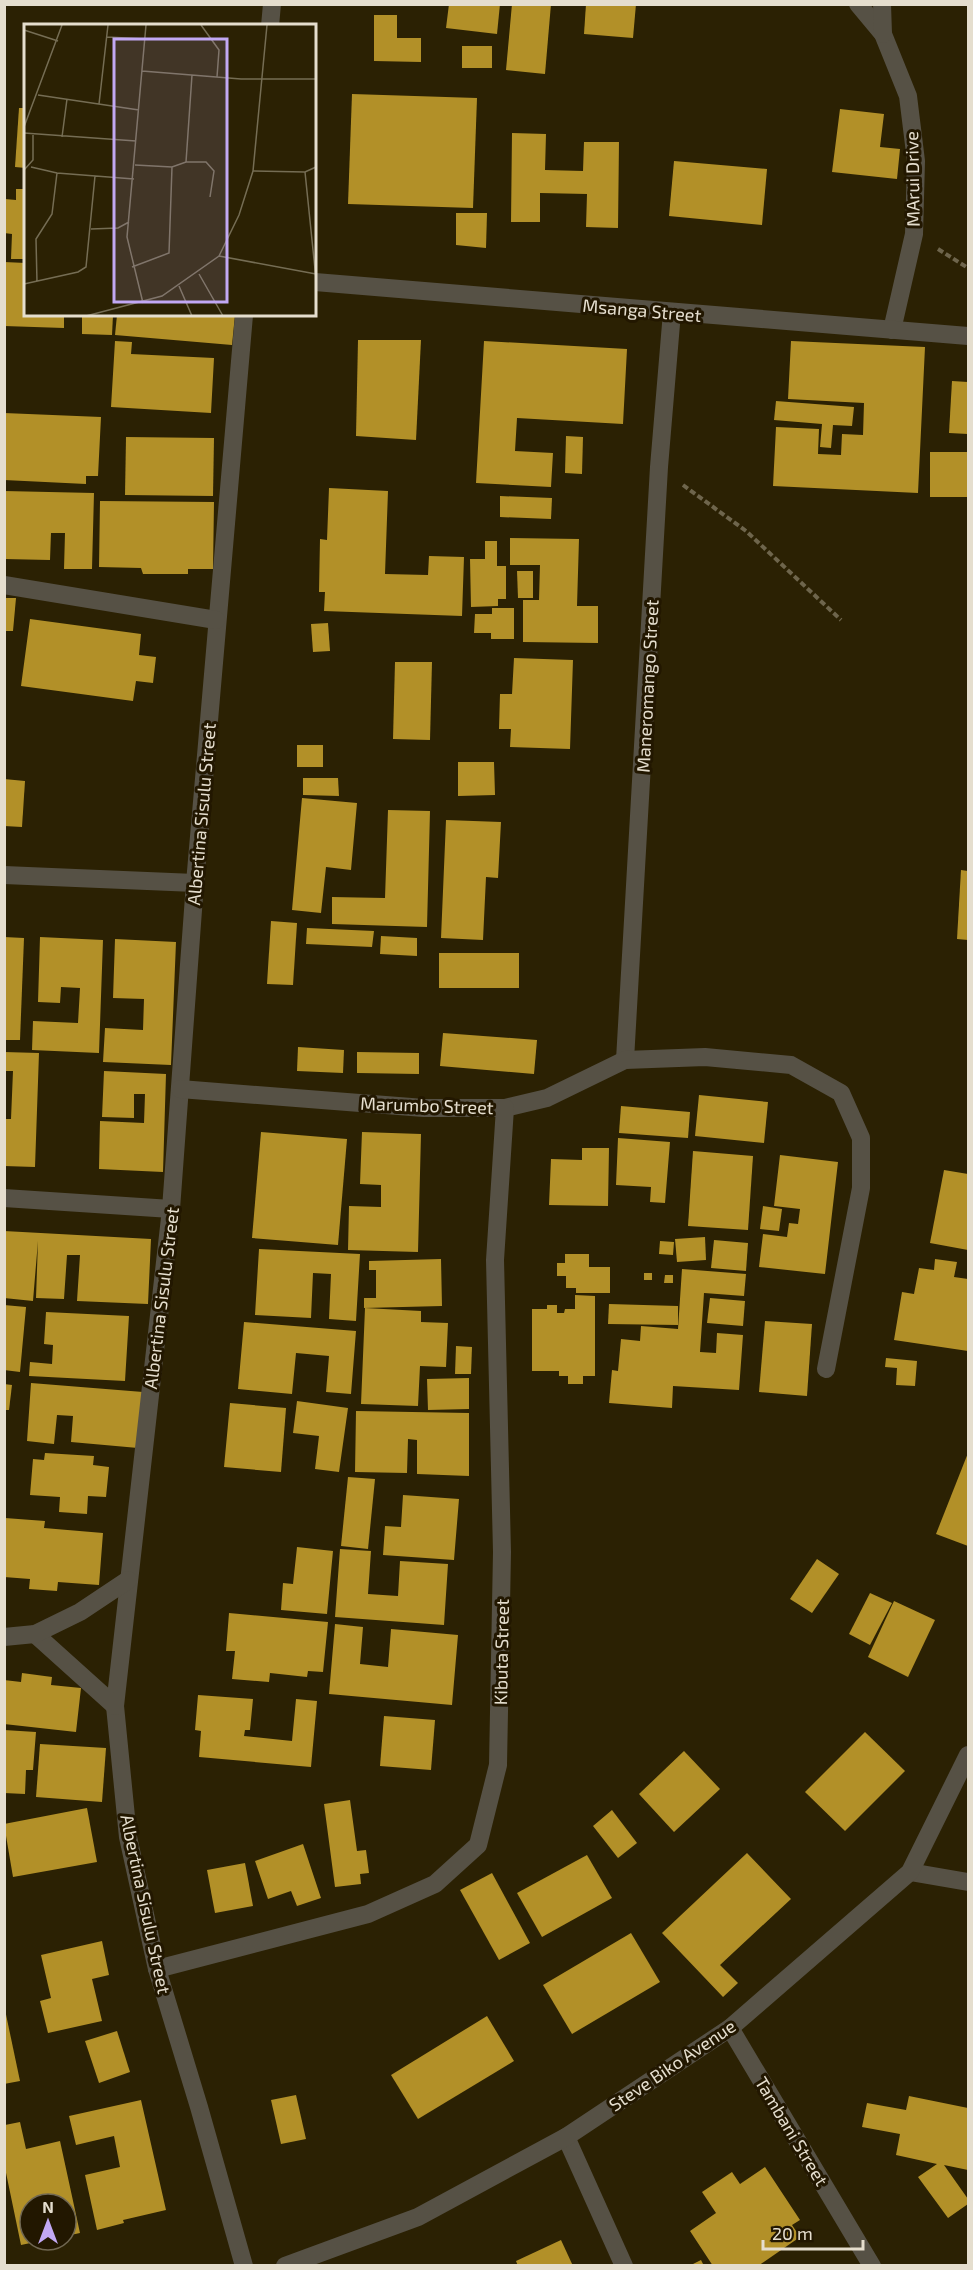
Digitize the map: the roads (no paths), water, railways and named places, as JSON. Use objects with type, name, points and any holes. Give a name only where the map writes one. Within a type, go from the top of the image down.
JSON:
[{"type":"street","points":[[270,24],[272,4]]},
{"type":"street","name":"MArui Drive","points":[[858,4],[883,34],[908,96],[916,161],[914,234],[892,330]]},
{"type":"street","points":[[882,4],[883,34]]},
{"type":"street","name":"Msanga Street","points":[[316,282],[969,336]]},
{"type":"street","name":"Maneromango Street","points":[[625,1060],[659,467],[672,312]]},
{"type":"street","name":"Albertina Sisulu Street","points":[[244,316],[216,620],[171,1209],[115,1706],[128,1837],[157,1969],[244,2265]]},
{"type":"street","points":[[4,585],[216,620]]},
{"type":"street","points":[[4,875],[195,883]]},
{"type":"street","name":"Marumbo Street","points":[[180,1089],[424,1108],[505,1108],[547,1098],[625,1060],[705,1057],[791,1065],[841,1093],[861,1138],[861,1188],[826,1369]]},
{"type":"street","name":"Kibuta Street","points":[[157,1969],[368,1914],[435,1884],[478,1845],[498,1765],[502,1552],[495,1260],[505,1108]]},
{"type":"street","points":[[4,1198],[171,1209]]},
{"type":"street","points":[[4,1637],[35,1634],[80,1611],[128,1580]]},
{"type":"street","points":[[35,1634],[115,1706]]},
{"type":"street","name":"Steve Biko Avenue","points":[[285,2265],[418,2217],[566,2137],[730,2028],[910,1872],[969,1755]]},
{"type":"street","points":[[910,1872],[969,1882]]},
{"type":"street","name":"Tambani Street","points":[[730,2028],[872,2265]]},
{"type":"street","points":[[566,2137],[624,2265]]}]
